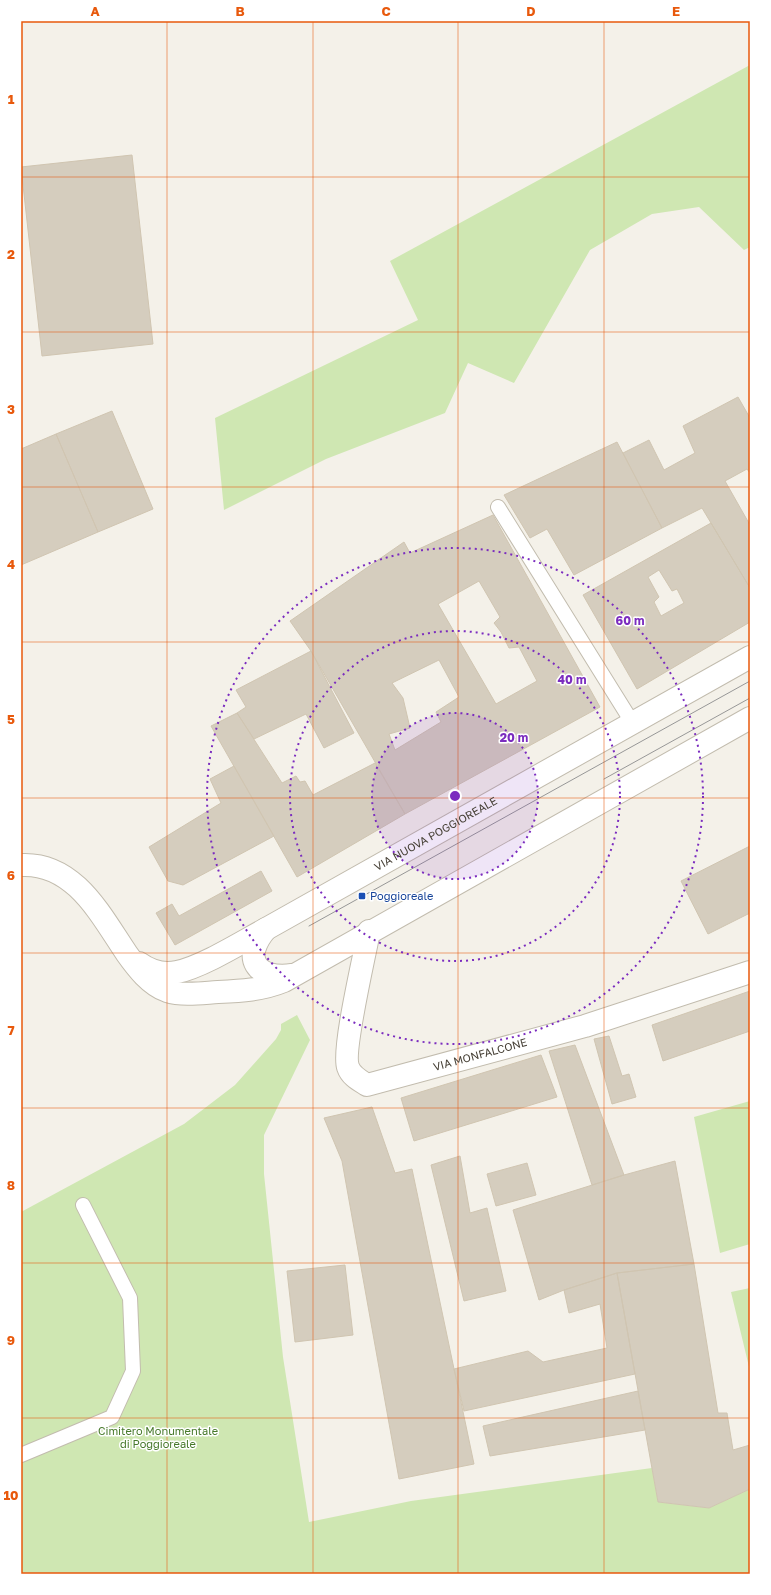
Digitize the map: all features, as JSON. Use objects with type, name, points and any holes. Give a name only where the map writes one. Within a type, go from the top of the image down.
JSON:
[{"type":"street","name":"VIA NUOVA POGGIOREALE","points":[[121,945],[135,960],[146,968],[157,972],[177,972],[198,964],[266,929],[750,657]]},
{"type":"street","name":"VIA NUOVA POGGIOREALE","points":[[21,865],[48,869],[64,875],[78,886],[90,900],[137,968],[148,979],[165,990],[176,993],[254,990],[274,985],[293,975],[750,718]]},
{"type":"street","points":[[266,929],[256,940],[253,950],[254,962],[261,971],[268,974],[281,977],[293,975]]},
{"type":"street","name":"VIA MONFALCONE","points":[[369,931],[350,1028],[346,1059],[348,1067],[355,1078],[367,1085],[585,1026],[750,972]]},
{"type":"lane","points":[[498,506],[632,722]]},
{"type":"lane","points":[[21,1455],[112,1417],[133,1371],[130,1298],[83,1205]]},
{"type":"green space","points":[[750,65],[750,247],[744,250],[699,207],[652,214],[590,250],[514,383],[468,363],[445,413],[326,459],[224,510],[215,418],[418,320],[390,261]]},
{"type":"green space","name":"Cimitero Monumentale di Poggioreale","points":[[297,1015],[310,1040],[264,1135],[264,1174],[283,1357],[309,1522],[411,1501],[652,1468],[658,1502],[709,1508],[750,1489],[750,1574],[21,1574],[21,1212],[184,1124],[235,1085],[276,1039],[281,1030],[281,1024]]},
{"type":"green space","points":[[750,1101],[750,1244],[720,1253],[694,1117]]},
{"type":"green space","points":[[750,1288],[750,1371],[731,1292]]},
{"type":"building","points":[[132,155],[153,344],[42,356],[21,167]]},
{"type":"building","points":[[738,397],[750,418],[750,473],[747,469],[725,481],[750,525],[750,588],[702,508],[662,528],[623,453],[649,440],[664,470],[695,453],[683,426]]},
{"type":"building","points":[[112,411],[153,509],[98,532],[56,434]]},
{"type":"building","points":[[56,434],[98,532],[21,565],[21,449]]},
{"type":"building","points":[[617,442],[662,528],[574,575],[547,529],[530,538],[504,495]]},
{"type":"building","points":[[493,515],[600,707],[405,814],[311,651],[290,621],[404,542],[410,553]],"holes":[[[479,581],[500,617],[494,623],[501,632],[509,648],[519,647],[537,681],[496,704],[438,604]],[[439,660],[459,697],[436,712],[441,722],[395,750],[389,734],[410,728],[403,698],[392,683]]]},
{"type":"building","points":[[711,523],[750,588],[750,622],[637,689],[583,595]],"holes":[[[659,570],[672,591],[677,589],[684,603],[661,616],[654,602],[659,597],[648,577]]]},
{"type":"building","points":[[311,651],[354,733],[324,748],[306,714],[254,739],[237,713],[246,707],[236,690]]},
{"type":"building","points":[[237,713],[282,783],[296,776],[300,782],[305,781],[313,795],[375,763],[405,814],[297,877],[211,726]]},
{"type":"building","points":[[234,766],[274,836],[183,885],[168,881],[149,847],[221,803],[210,779]]},
{"type":"building","points":[[750,846],[750,913],[708,934],[681,881]]},
{"type":"building","points":[[261,871],[272,891],[175,945],[156,913],[172,904],[179,916]]},
{"type":"building","points":[[750,991],[750,1031],[663,1061],[652,1025]]},
{"type":"building","points":[[609,1036],[622,1076],[629,1074],[636,1097],[612,1104],[594,1039]]},
{"type":"building","points":[[575,1045],[624,1175],[592,1185],[549,1051]]},
{"type":"building","points":[[541,1055],[557,1097],[414,1141],[401,1098]]},
{"type":"building","points":[[372,1107],[395,1173],[412,1169],[474,1464],[399,1479],[342,1161],[324,1118]]},
{"type":"building","points":[[460,1156],[470,1213],[487,1208],[506,1291],[464,1301],[431,1165]]},
{"type":"building","points":[[675,1161],[694,1264],[617,1273],[564,1290],[539,1300],[513,1210],[624,1175]]},
{"type":"building","points":[[527,1163],[536,1195],[496,1206],[487,1174]]},
{"type":"building","points":[[694,1264],[718,1413],[727,1413],[733,1450],[750,1445],[750,1489],[709,1508],[658,1502],[617,1273]]},
{"type":"building","points":[[345,1265],[353,1335],[295,1342],[287,1271]]},
{"type":"building","points":[[617,1273],[635,1374],[464,1411],[454,1369],[528,1351],[543,1362],[607,1348],[600,1304],[569,1313],[564,1290]]},
{"type":"building","points":[[638,1391],[645,1430],[490,1456],[483,1426]]},
{"type":"tram line","points":[[309,926],[750,681]]},
{"type":"tram line","points":[[604,779],[750,698]]},
{"type":"place","name":"Poggioreale","points":[[362,896]]}]
